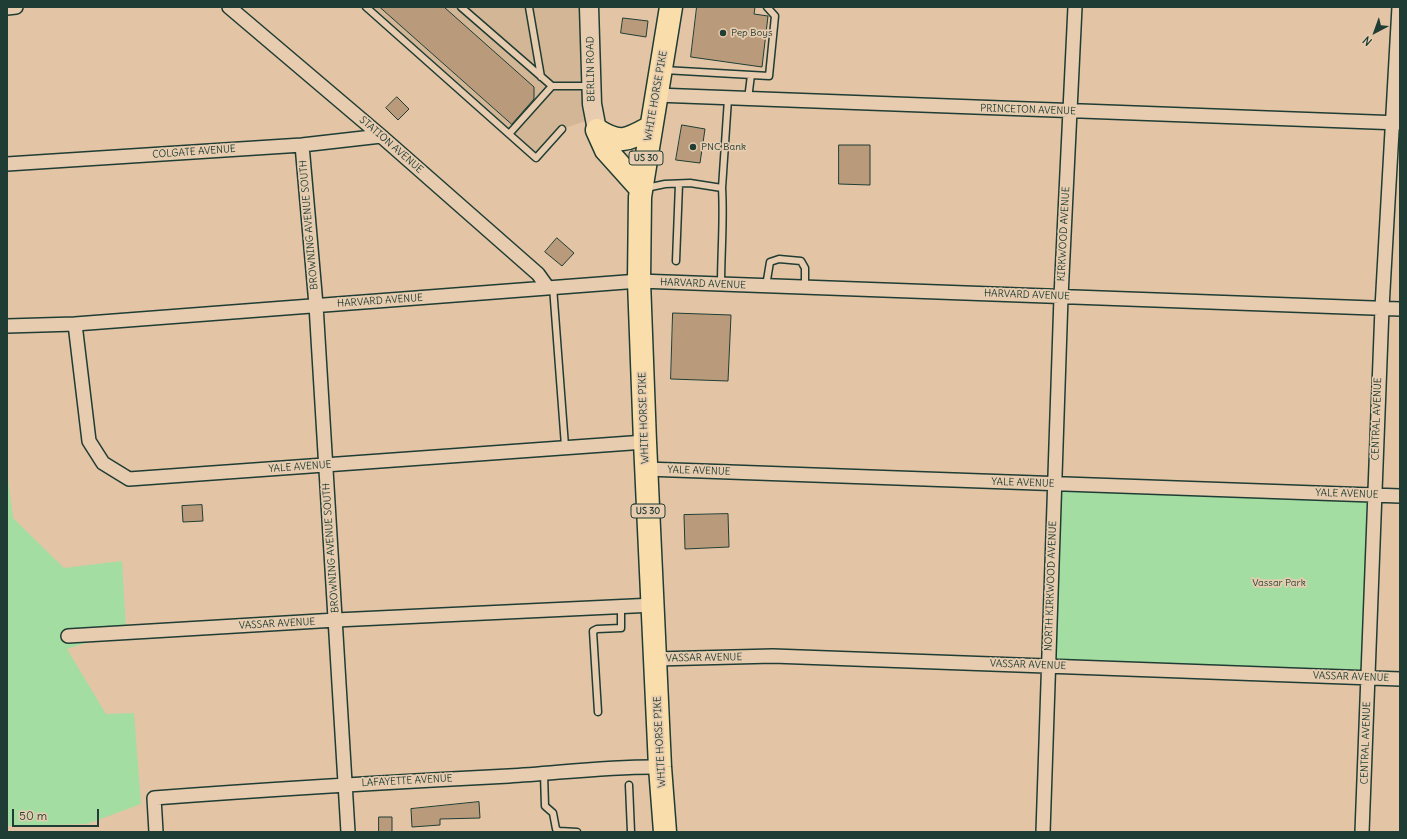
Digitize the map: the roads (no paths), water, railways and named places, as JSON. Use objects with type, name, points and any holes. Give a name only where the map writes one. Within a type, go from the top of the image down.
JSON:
[{"type":"highway","name":"WHITE HORSE PIKE","points":[[665,832],[660,768],[639,282],[641,189],[671,7]]},
{"type":"highway","points":[[597,130],[614,140],[625,141],[651,126]]},
{"type":"highway","points":[[597,130],[606,150],[641,189]]},
{"type":"street","points":[[7,8],[16,7]]},
{"type":"street","name":"STATION AVENUE","points":[[229,7],[380,136],[551,287]]},
{"type":"street","name":"KIRKWOOD AVENUE","points":[[1054,485],[1074,7]]},
{"type":"street","name":"CENTRAL AVENUE","points":[[1362,832],[1382,308],[1397,123],[1399,7]]},
{"type":"street","name":"BERLIN ROAD","points":[[591,10],[592,104],[597,130]]},
{"type":"street","name":"PRINCETON AVENUE","points":[[656,95],[1070,112],[1397,123]]},
{"type":"street","name":"COLGATE AVENUE","points":[[7,164],[302,145],[380,136]]},
{"type":"street","name":"BROWNING AVENUE SOUTH","points":[[302,145],[316,305],[325,465],[347,784],[348,832]]},
{"type":"street","name":"HARVARD AVENUE","points":[[7,326],[75,324],[551,287],[639,282],[1400,309]]},
{"type":"street","name":"YALE AVENUE","points":[[75,324],[89,441],[103,463],[129,479],[565,446],[645,442]]},
{"type":"street","name":"YALE AVENUE","points":[[646,470],[1400,496]]},
{"type":"street","name":"NORTH KIRKWOOD AVENUE","points":[[1043,832],[1054,485]]},
{"type":"street","name":"VASSAR AVENUE","points":[[68,636],[336,620],[654,605]]},
{"type":"street","name":"VASSAR AVENUE","points":[[655,659],[773,656],[1400,679]]},
{"type":"street","name":"LAFAYETTE AVENUE","points":[[156,832],[154,798],[347,784],[544,774],[628,767],[660,768]]},
{"type":"lane","points":[[366,7],[536,158],[562,129]]},
{"type":"lane","points":[[461,7],[552,86],[592,86]]},
{"type":"lane","points":[[529,7],[541,77]]},
{"type":"lane","points":[[660,70],[769,76],[775,16],[767,7]]},
{"type":"lane","points":[[748,99],[751,75]]},
{"type":"lane","points":[[509,134],[552,86]]},
{"type":"lane","points":[[721,284],[720,250],[724,211],[722,188],[728,98]]},
{"type":"lane","points":[[641,189],[665,184],[690,183],[722,188]]},
{"type":"lane","points":[[676,261],[679,184]]},
{"type":"lane","points":[[766,286],[770,262],[779,258],[801,261],[803,263],[805,268],[805,288]]},
{"type":"lane","points":[[551,287],[565,446]]},
{"type":"lane","points":[[598,712],[593,631],[597,628],[621,628],[621,607]]},
{"type":"lane","points":[[544,774],[545,806],[553,813],[556,829],[559,831],[577,832]]},
{"type":"lane","points":[[629,785],[631,832]]},
{"type":"place","name":"Pep Boys","points":[[723,33]]},
{"type":"place","name":"PNC Bank","points":[[693,147]]},
{"type":"park label","name":"Vassar Park","points":[[1279,583]]}]
